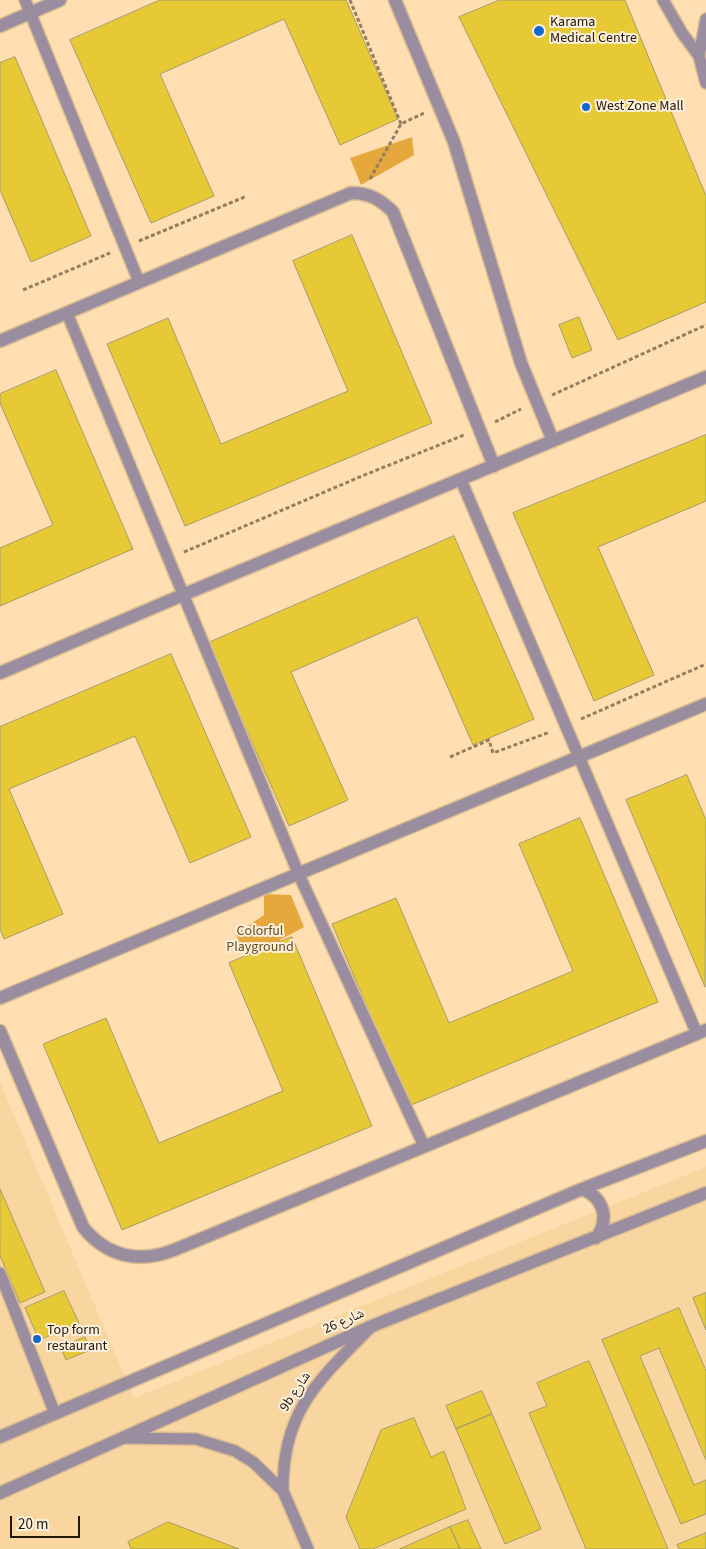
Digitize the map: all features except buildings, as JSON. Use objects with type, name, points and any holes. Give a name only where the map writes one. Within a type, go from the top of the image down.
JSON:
[{"type":"street","points":[[0,26],[60,0]]},
{"type":"street","points":[[395,0],[440,106],[463,171],[508,323],[536,402],[554,441]]},
{"type":"street","points":[[0,341],[351,193],[363,193],[374,196],[393,212],[494,466]]},
{"type":"street","points":[[0,673],[184,594],[706,377]]},
{"type":"street","points":[[0,998],[706,704]]},
{"type":"street","points":[[0,1031],[76,1214],[92,1238],[116,1253],[131,1257],[160,1256],[701,1032]]},
{"type":"street","name":"شارع 26","points":[[0,1437],[582,1188],[706,1141]]},
{"type":"street","points":[[582,1188],[597,1198],[602,1205],[604,1223],[596,1238]]},
{"type":"street","name":"شارع 26","points":[[0,1493],[372,1326],[706,1193]]},
{"type":"lane","points":[[25,0],[140,282]]},
{"type":"lane","points":[[663,0],[698,56],[706,83]]},
{"type":"lane","points":[[698,56],[706,19]]},
{"type":"lane","points":[[67,313],[170,558],[299,874],[424,1146]]},
{"type":"lane","points":[[461,480],[578,758],[701,1032]]},
{"type":"lane","points":[[0,1273],[55,1414]]},
{"type":"lane","name":"9b شارع","points":[[282,1491],[285,1447],[301,1406],[314,1387],[372,1326]]},
{"type":"lane","name":"9b شارع","points":[[124,1438],[196,1439],[235,1451],[253,1462],[282,1491],[308,1549]]},
{"type":"path","points":[[350,0],[401,124]]},
{"type":"path","points":[[363,193],[401,124],[440,106]]},
{"type":"path","points":[[170,558],[362,476],[480,429],[706,325]]},
{"type":"shaded area","points":[[0,1082],[134,1398],[706,1167],[706,1549],[0,1549]]},
{"type":"green space","points":[[412,137],[414,155],[361,185],[350,158]]},
{"type":"green space","name":"Colorful Playground","points":[[264,894],[291,895],[304,927],[280,940],[282,957],[247,962],[236,934],[264,915]]},
{"type":"place","name":"Karama Medical Centre","points":[[539,31]]},
{"type":"place","name":"West Zone Mall","points":[[586,107]]},
{"type":"place","name":"Top form restaurant","points":[[37,1339]]}]
